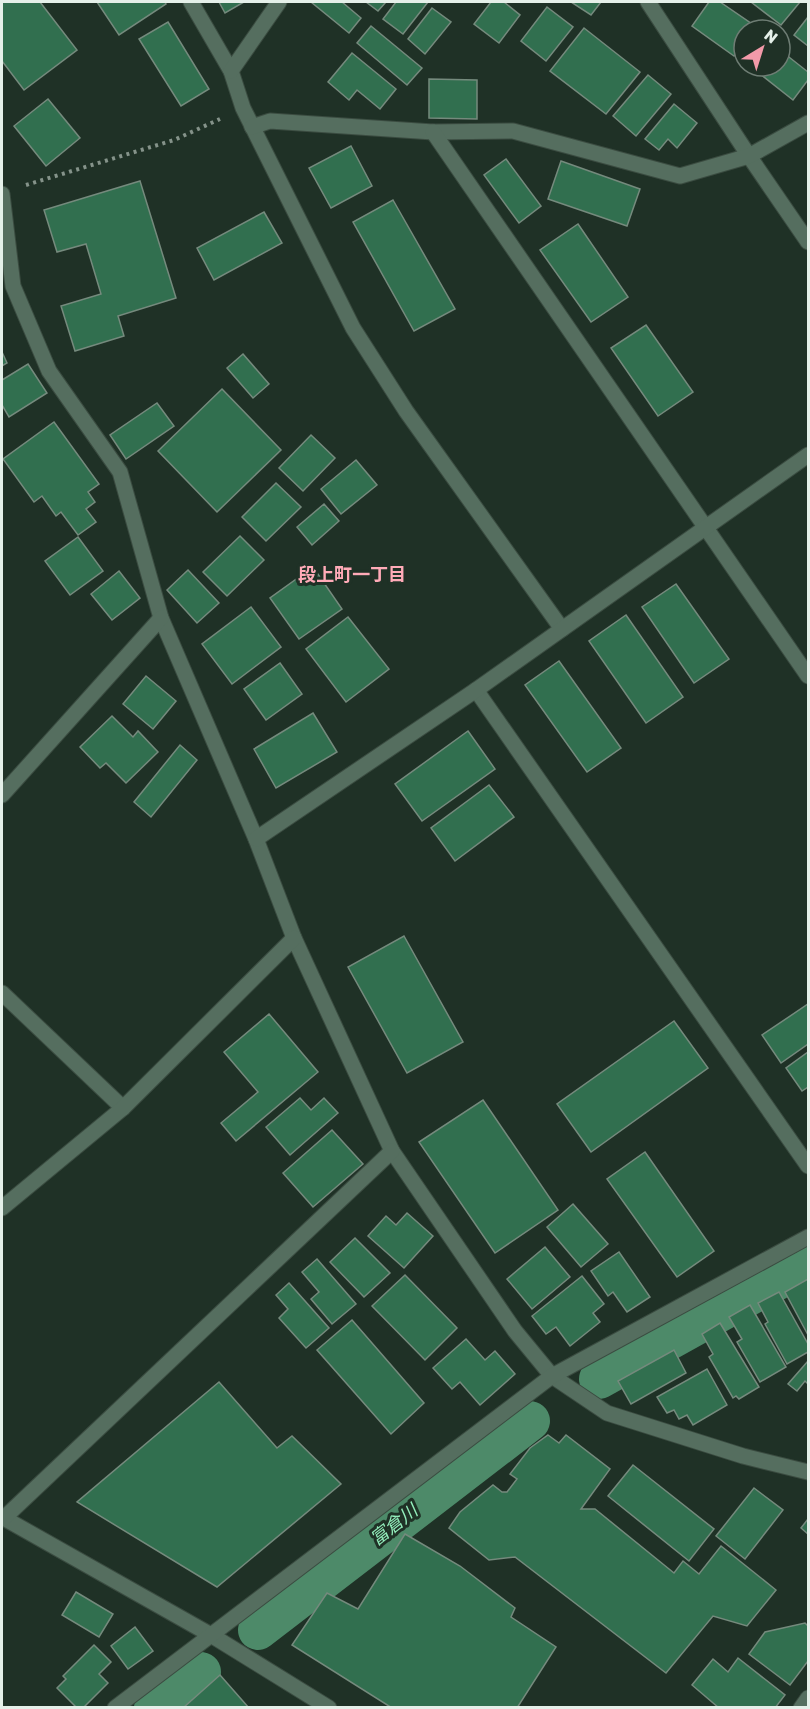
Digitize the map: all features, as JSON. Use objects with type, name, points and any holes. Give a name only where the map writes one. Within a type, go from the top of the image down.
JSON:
[{"type":"street","points":[[191,2],[231,71],[252,127],[353,327],[406,411],[562,629]]},
{"type":"street","points":[[231,71],[279,2]]},
{"type":"street","points":[[650,2],[749,156],[808,242]]},
{"type":"street","points":[[252,127],[270,121],[433,132],[513,131],[680,176],[749,156],[808,123]]},
{"type":"street","points":[[433,132],[808,676]]},
{"type":"street","points":[[2,194],[14,286],[49,371],[120,472],[161,618],[256,839],[294,938],[392,1151],[515,1331],[552,1376],[607,1413],[743,1456],[808,1472]]},
{"type":"street","points":[[256,839],[476,690],[808,455]]},
{"type":"street","points":[[2,795],[161,618]]},
{"type":"street","points":[[476,690],[808,1166]]},
{"type":"street","points":[[2,1208],[123,1108],[294,938]]},
{"type":"street","points":[[2,993],[123,1108]]},
{"type":"street","points":[[329,1707],[211,1635],[3,1518],[392,1151]]},
{"type":"street","points":[[115,1707],[552,1376],[808,1238]]},
{"type":"street","points":[[801,1707],[808,1698]]},
{"type":"path","points":[[23,186],[174,140],[243,108]]},
{"type":"building","points":[[2,2],[40,2],[77,50],[24,90],[2,61]]},
{"type":"building","points":[[97,2],[165,2],[166,4],[119,35]]},
{"type":"building","points":[[219,2],[244,2],[225,13]]},
{"type":"building","points":[[311,2],[342,2],[361,18],[349,33]]},
{"type":"building","points":[[366,2],[386,2],[378,11]]},
{"type":"building","points":[[396,2],[428,2],[403,34],[383,19]]},
{"type":"building","points":[[491,2],[504,2],[520,15],[499,43],[474,24]]},
{"type":"building","points":[[571,2],[601,2],[591,15]]},
{"type":"building","points":[[709,2],[720,2],[743,18],[732,18],[732,55],[692,26]]},
{"type":"building","points":[[751,2],[800,2],[787,18],[772,18]]},
{"type":"building","points":[[547,7],[573,27],[546,61],[521,41]]},
{"type":"building","points":[[432,8],[451,22],[425,54],[408,39]]},
{"type":"building","points":[[808,17],[808,46],[794,35]]},
{"type":"building","points":[[168,22],[209,89],[181,106],[139,39]]},
{"type":"building","points":[[371,26],[422,68],[407,85],[357,43]]},
{"type":"building","points":[[584,28],[640,72],[606,114],[550,71]]},
{"type":"building","points":[[352,53],[396,89],[380,109],[357,90],[349,100],[328,82]]},
{"type":"building","points":[[792,59],[808,72],[808,80],[793,100],[765,78],[792,78]]},
{"type":"building","points":[[648,75],[671,94],[636,136],[613,116]]},
{"type":"building","points":[[429,79],[477,80],[477,119],[429,118]]},
{"type":"building","points":[[48,99],[80,138],[46,166],[14,126]]},
{"type":"building","points":[[674,104],[697,123],[677,148],[668,139],[659,150],[645,139]]},
{"type":"building","points":[[351,146],[372,186],[331,208],[309,168]]},
{"type":"building","points":[[506,159],[541,206],[519,223],[484,175]]},
{"type":"building","points":[[561,161],[640,189],[627,226],[548,199]]},
{"type":"building","points":[[140,181],[176,298],[118,316],[124,336],[75,351],[61,306],[101,294],[86,244],[57,252],[44,210]]},
{"type":"building","points":[[393,200],[455,309],[414,331],[353,222]]},
{"type":"building","points":[[264,212],[282,243],[214,280],[197,248]]},
{"type":"building","points":[[578,224],[628,297],[591,322],[540,250]]},
{"type":"building","points":[[646,325],[693,392],[658,416],[611,348]]},
{"type":"building","points":[[2,352],[7,363],[2,366]]},
{"type":"building","points":[[243,354],[269,384],[253,398],[227,368]]},
{"type":"building","points":[[28,364],[47,393],[9,417],[2,405],[2,380]]},
{"type":"building","points":[[222,389],[281,450],[217,512],[158,451]]},
{"type":"building","points":[[157,403],[174,426],[126,459],[110,435]]},
{"type":"building","points":[[54,422],[99,484],[88,492],[95,502],[86,509],[96,522],[78,535],[61,512],[56,516],[42,496],[34,502],[3,459]]},
{"type":"building","points":[[311,435],[335,458],[303,491],[279,468]]},
{"type":"building","points":[[356,460],[377,485],[341,514],[321,489]]},
{"type":"building","points":[[276,483],[301,507],[266,541],[242,517]]},
{"type":"building","points":[[324,504],[339,521],[312,545],[297,527]]},
{"type":"building","points":[[240,536],[264,560],[227,596],[203,572]]},
{"type":"building","points":[[78,537],[103,571],[70,595],[45,561]]},
{"type":"building","points":[[313,567],[342,609],[299,639],[270,598]]},
{"type":"building","points":[[188,570],[219,603],[197,623],[167,590]]},
{"type":"building","points":[[119,571],[140,598],[112,620],[91,594]]},
{"type":"building","points":[[676,584],[729,659],[694,683],[642,607]]},
{"type":"building","points":[[251,607],[281,647],[232,684],[202,644]]},
{"type":"building","points":[[626,615],[683,697],[646,723],[589,641]]},
{"type":"building","points":[[348,617],[389,669],[346,702],[306,649]]},
{"type":"building","points":[[559,661],[621,748],[587,772],[525,685]]},
{"type":"building","points":[[280,663],[302,694],[266,720],[244,689]]},
{"type":"building","points":[[146,676],[176,701],[153,729],[123,704]]},
{"type":"building","points":[[313,713],[337,752],[276,788],[254,749]]},
{"type":"building","points":[[112,716],[133,737],[138,731],[158,752],[126,783],[106,763],[100,768],[80,747]]},
{"type":"building","points":[[468,731],[495,769],[422,821],[395,784]]},
{"type":"building","points":[[180,745],[197,760],[151,817],[134,802]]},
{"type":"building","points":[[489,785],[514,817],[455,861],[431,828]]},
{"type":"building","points":[[404,936],[463,1042],[407,1073],[348,967]]},
{"type":"building","points":[[808,1004],[808,1044],[781,1063],[762,1035]]},
{"type":"building","points":[[269,1014],[318,1072],[236,1141],[221,1123],[258,1092],[224,1052]]},
{"type":"building","points":[[674,1021],[708,1068],[591,1152],[557,1104]]},
{"type":"building","points":[[808,1052],[808,1087],[802,1091],[786,1068]]},
{"type":"building","points":[[300,1098],[311,1110],[324,1098],[338,1113],[290,1155],[266,1127]]},
{"type":"building","points":[[483,1100],[558,1210],[495,1253],[419,1142]]},
{"type":"building","points":[[332,1130],[363,1164],[313,1207],[283,1173]]},
{"type":"building","points":[[645,1152],[714,1251],[677,1277],[607,1179]]},
{"type":"building","points":[[573,1204],[608,1244],[581,1267],[547,1227]]},
{"type":"building","points":[[407,1213],[433,1236],[404,1268],[368,1236],[386,1216],[396,1225]]},
{"type":"building","points":[[355,1238],[390,1273],[364,1297],[330,1262]]},
{"type":"building","points":[[545,1247],[570,1277],[532,1309],[507,1279]]},
{"type":"building","points":[[619,1252],[650,1297],[627,1312],[613,1292],[608,1296],[591,1271]]},
{"type":"building","points":[[317,1259],[356,1304],[332,1324],[311,1299],[319,1292],[302,1272]]},
{"type":"building","points":[[405,1275],[457,1328],[425,1360],[372,1306]]},
{"type":"building","points":[[582,1276],[604,1304],[593,1313],[600,1322],[570,1346],[556,1327],[546,1334],[532,1316]]},
{"type":"building","points":[[808,1279],[808,1335],[785,1292]]},
{"type":"building","points":[[289,1283],[329,1328],[306,1348],[279,1318],[288,1309],[276,1295]]},
{"type":"building","points":[[779,1292],[808,1344],[808,1352],[787,1364],[765,1324],[768,1322],[758,1303]]},
{"type":"building","points":[[750,1305],[786,1367],[760,1382],[737,1342],[742,1339],[729,1317]]},
{"type":"building","points":[[352,1320],[424,1403],[391,1434],[317,1350]]},
{"type":"building","points":[[720,1323],[759,1387],[739,1399],[736,1396],[733,1398],[709,1357],[713,1354],[702,1334]]},
{"type":"building","points":[[466,1339],[485,1360],[495,1351],[515,1374],[480,1405],[460,1382],[452,1389],[433,1368]]},
{"type":"building","points":[[674,1350],[686,1373],[631,1404],[618,1381]]},
{"type":"building","points":[[808,1361],[808,1384],[805,1381],[797,1391],[788,1384]]},
{"type":"building","points":[[707,1369],[727,1405],[693,1425],[687,1415],[679,1419],[674,1410],[667,1413],[657,1397]]},
{"type":"building","points":[[219,1382],[277,1448],[292,1436],[341,1484],[217,1587],[77,1502]]},
{"type":"building","points":[[548,1435],[559,1443],[566,1435],[610,1469],[581,1509],[595,1509],[674,1573],[683,1561],[699,1574],[721,1546],[776,1590],[747,1626],[713,1616],[666,1673],[515,1557],[489,1560],[449,1528],[460,1512],[493,1485],[502,1492],[507,1492],[517,1479],[510,1474],[530,1448]]},
{"type":"building","points":[[633,1465],[714,1529],[689,1561],[608,1496]]},
{"type":"building","points":[[754,1488],[783,1510],[745,1559],[716,1536]]},
{"type":"building","points":[[808,1519],[808,1534],[801,1528]]},
{"type":"building","points":[[405,1534],[460,1566],[515,1608],[511,1617],[556,1647],[517,1708],[392,1708],[292,1645],[327,1593],[358,1609]]},
{"type":"building","points":[[76,1592],[113,1614],[99,1637],[62,1615]]},
{"type":"building","points":[[805,1623],[808,1626],[808,1661],[790,1685],[749,1654],[765,1632]]},
{"type":"building","points":[[135,1627],[153,1651],[128,1669],[111,1646]]},
{"type":"building","points":[[94,1645],[111,1662],[99,1674],[108,1683],[83,1708],[77,1708],[57,1688],[66,1679],[63,1676]]},
{"type":"building","points":[[738,1658],[785,1695],[775,1708],[719,1708],[692,1685],[713,1659],[728,1672]]},
{"type":"building","points":[[220,1675],[249,1708],[183,1708]]},
{"type":"waterway","name":"富倉川","points":[[599,1379],[808,1263]]},
{"type":"waterway","name":"富倉川","points":[[258,1630],[530,1421]]},
{"type":"waterway","name":"富倉川","points":[[154,1708],[201,1672]]},
{"type":"district","name":"段上町一丁目","points":[[352,575]]}]
